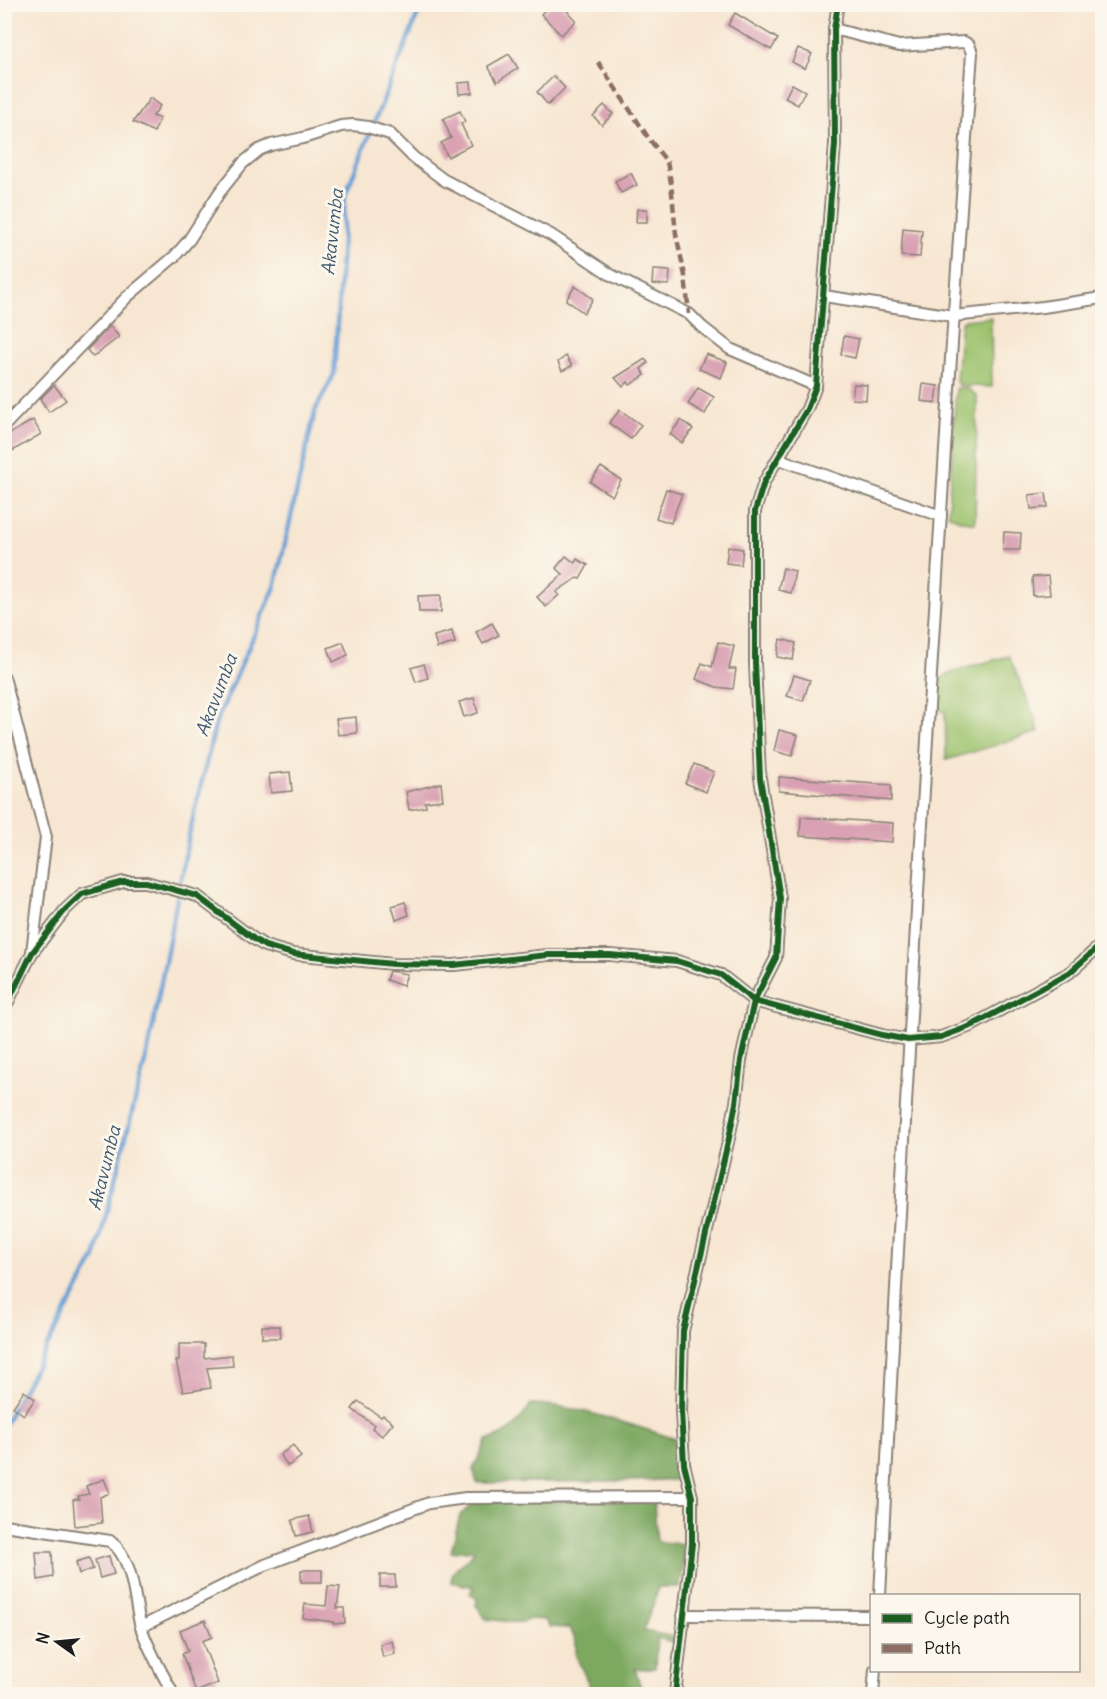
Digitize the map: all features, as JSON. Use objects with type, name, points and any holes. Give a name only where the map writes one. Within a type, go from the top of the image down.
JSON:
[{"type":"street","points":[[675,1695],[692,1544],[692,1497],[684,1464],[682,1422],[682,1331],[729,1138],[741,1060],[754,1001],[776,958],[780,898],[760,778],[755,663],[755,511],[764,482],[807,409],[816,386],[835,144],[834,28],[838,4]]},
{"type":"street","points":[[834,28],[899,46],[957,41],[967,43],[971,48],[908,1040],[880,1594]]},
{"type":"street","points":[[4,426],[126,297],[175,256],[189,240],[219,194],[243,163],[259,150],[271,145],[341,126],[353,125],[390,134],[413,157],[444,180],[551,235],[611,275],[689,314],[730,349],[816,386]]},
{"type":"street","points":[[824,296],[953,316],[1043,307],[1102,298]]},
{"type":"street","points":[[778,459],[941,516]]},
{"type":"street","points":[[4,677],[46,837],[32,953]]},
{"type":"street","points":[[4,1011],[32,953],[65,910],[82,894],[110,885],[146,882],[197,896],[265,946],[293,954],[393,964],[454,966],[548,955],[610,955],[651,958],[695,965],[721,975],[754,1001],[908,1040],[940,1037],[971,1026],[1069,973],[1102,944]]},
{"type":"street","points":[[141,1627],[265,1565],[429,1503],[466,1498],[692,1497]]},
{"type":"street","points":[[4,1525],[110,1541],[119,1548],[126,1560],[141,1627],[151,1654],[173,1695]]},
{"type":"street","points":[[683,1615],[870,1616]]},
{"type":"street","points":[[873,1695],[875,1672]]},
{"type":"green space","points":[[991,317],[992,387],[958,385],[956,381],[961,322]]},
{"type":"green space","points":[[956,388],[967,388],[977,396],[975,523],[957,519],[948,514]]},
{"type":"green space","points":[[1009,656],[1039,732],[946,760],[945,712],[936,708],[937,683],[958,671]]},
{"type":"green space","points":[[531,1404],[585,1412],[676,1439],[680,1480],[477,1483],[473,1469],[487,1440],[502,1435],[513,1427]]},
{"type":"green space","points":[[614,1500],[654,1503],[657,1542],[687,1544],[680,1587],[658,1587],[645,1625],[644,1631],[676,1637],[676,1643],[657,1638],[655,1668],[635,1669],[640,1685],[647,1694],[588,1694],[589,1685],[576,1656],[576,1642],[570,1628],[549,1627],[545,1620],[531,1619],[519,1623],[486,1619],[476,1605],[477,1599],[470,1594],[473,1587],[451,1582],[454,1571],[468,1559],[474,1550],[451,1552],[460,1515],[473,1504],[493,1501]]},
{"type":"building","points":[[551,4],[561,4],[576,21],[561,35],[541,14]]},
{"type":"building","points":[[735,13],[778,39],[771,50],[728,25]]},
{"type":"building","points":[[798,48],[812,54],[805,69],[792,62]]},
{"type":"building","points":[[509,54],[518,68],[497,82],[488,66]]},
{"type":"building","points":[[554,76],[565,88],[548,105],[537,92]]},
{"type":"building","points":[[471,82],[472,93],[459,94],[458,83]]},
{"type":"building","points":[[792,84],[805,91],[798,105],[785,98]]},
{"type":"building","points":[[150,98],[160,106],[153,116],[160,119],[154,132],[133,122]]},
{"type":"building","points":[[604,105],[613,114],[602,125],[593,116]]},
{"type":"building","points":[[460,111],[465,122],[461,124],[471,145],[448,157],[441,143],[451,138],[443,119]]},
{"type":"building","points":[[631,173],[637,185],[621,193],[615,181]]},
{"type":"building","points":[[637,209],[647,209],[647,222],[636,222]]},
{"type":"building","points":[[903,228],[922,230],[920,257],[901,256]]},
{"type":"building","points":[[653,270],[670,271],[669,285],[652,284]]},
{"type":"building","points":[[575,286],[593,299],[584,313],[566,300]]},
{"type":"building","points":[[110,326],[119,337],[93,357],[87,350]]},
{"type":"building","points":[[844,336],[859,339],[855,358],[841,355]]},
{"type":"building","points":[[706,354],[727,362],[721,378],[699,369]]},
{"type":"building","points":[[566,356],[572,366],[562,371],[558,362]]},
{"type":"building","points":[[645,359],[648,363],[641,369],[645,375],[630,385],[628,382],[623,387],[615,378]]},
{"type":"building","points":[[854,384],[867,385],[866,400],[852,399]]},
{"type":"building","points":[[923,384],[938,386],[936,403],[921,401]]},
{"type":"building","points":[[54,385],[66,400],[49,412],[40,399]]},
{"type":"building","points":[[698,388],[714,397],[705,414],[688,404]]},
{"type":"building","points":[[620,410],[641,425],[631,439],[609,423]]},
{"type":"building","points":[[33,420],[41,434],[4,456],[4,437]]},
{"type":"building","points":[[681,420],[693,429],[682,443],[670,434]]},
{"type":"building","points":[[601,467],[621,480],[612,496],[590,482]]},
{"type":"building","points":[[666,489],[682,494],[671,523],[656,518]]},
{"type":"building","points":[[1046,493],[1048,507],[1031,509],[1029,495]]},
{"type":"building","points":[[1004,532],[1021,533],[1020,550],[1003,550]]},
{"type":"building","points":[[728,547],[743,549],[741,565],[726,563]]},
{"type":"building","points":[[566,556],[575,563],[577,559],[588,565],[580,579],[577,578],[556,592],[559,595],[546,607],[537,597],[563,574],[556,568]]},
{"type":"building","points":[[783,568],[795,571],[791,593],[778,590]]},
{"type":"building","points":[[1048,576],[1050,595],[1033,596],[1032,577]]},
{"type":"building","points":[[441,595],[441,612],[419,612],[418,596]]},
{"type":"building","points":[[492,623],[499,635],[483,644],[476,632]]},
{"type":"building","points":[[452,631],[455,643],[437,648],[434,636]]},
{"type":"building","points":[[780,639],[796,643],[793,660],[777,657]]},
{"type":"building","points":[[343,642],[348,655],[333,662],[328,648]]},
{"type":"building","points":[[718,642],[734,646],[729,669],[736,669],[733,689],[716,687],[696,679],[702,663],[712,667]]},
{"type":"building","points":[[424,664],[428,678],[416,682],[411,668]]},
{"type":"building","points":[[794,675],[810,680],[803,701],[787,696]]},
{"type":"building","points":[[474,698],[478,713],[464,717],[459,702]]},
{"type":"building","points":[[356,717],[357,733],[338,735],[336,719]]},
{"type":"building","points":[[779,730],[798,735],[792,756],[774,751]]},
{"type":"building","points":[[694,764],[714,772],[706,792],[685,783]]},
{"type":"building","points":[[290,772],[292,791],[271,793],[269,774]]},
{"type":"building","points":[[779,777],[891,785],[891,801],[779,791]]},
{"type":"building","points":[[441,783],[443,800],[425,802],[426,807],[409,810],[406,792]]},
{"type":"building","points":[[801,817],[893,823],[892,842],[800,836]]},
{"type":"building","points":[[405,902],[409,915],[396,920],[392,906]]},
{"type":"building","points":[[389,971],[407,974],[403,986],[386,980]]},
{"type":"building","points":[[262,1326],[280,1326],[281,1338],[262,1338]]},
{"type":"building","points":[[179,1344],[204,1344],[204,1358],[232,1355],[233,1366],[207,1368],[211,1388],[183,1392],[176,1361],[179,1361]]},
{"type":"building","points":[[24,1391],[35,1399],[24,1415],[13,1407]]},
{"type":"building","points":[[358,1401],[393,1423],[382,1436],[372,1428],[374,1425],[352,1409]]},
{"type":"building","points":[[293,1445],[301,1457],[288,1466],[280,1455]]},
{"type":"building","points":[[104,1479],[110,1493],[100,1497],[102,1523],[75,1526],[73,1500],[79,1499],[78,1496],[89,1494],[86,1486]]},
{"type":"building","points":[[309,1516],[313,1532],[296,1536],[292,1520]]},
{"type":"building","points":[[36,1552],[52,1552],[53,1577],[38,1580]]},
{"type":"building","points":[[109,1556],[114,1574],[100,1578],[95,1560]]},
{"type":"building","points":[[89,1558],[93,1569],[79,1574],[76,1562]]},
{"type":"building","points":[[301,1570],[322,1570],[322,1582],[301,1582]]},
{"type":"building","points":[[380,1575],[395,1575],[396,1587],[380,1587]]},
{"type":"building","points":[[328,1586],[340,1587],[337,1608],[344,1608],[345,1623],[333,1624],[333,1622],[303,1618],[305,1604],[326,1606]]},
{"type":"building","points":[[205,1620],[212,1637],[202,1641],[218,1683],[196,1692],[182,1654],[188,1651],[180,1630]]},
{"type":"building","points":[[392,1641],[395,1654],[383,1657],[380,1644]]},
{"type":"waterway","name":"Akavumba","points":[[4,1425],[95,1258],[149,1046],[189,835],[216,722],[275,587],[315,411],[334,374],[345,195],[422,4]]},
{"type":"marked path","points":[[598,62],[667,162],[689,314]]},
{"type":"cycle path","points":[[675,1694],[692,1544],[692,1497],[684,1464],[681,1411],[683,1331],[729,1138],[741,1060],[754,1001],[776,958],[780,898],[760,778],[755,663],[755,511],[764,482],[807,409],[816,386],[835,144],[834,29],[838,4]]},
{"type":"cycle path","points":[[4,1010],[32,953],[65,910],[82,894],[123,882],[146,882],[197,896],[265,946],[293,954],[393,964],[454,965],[548,955],[610,955],[677,961],[721,975],[754,1001],[908,1040],[941,1037],[971,1026],[1069,973],[1102,944]]}]
